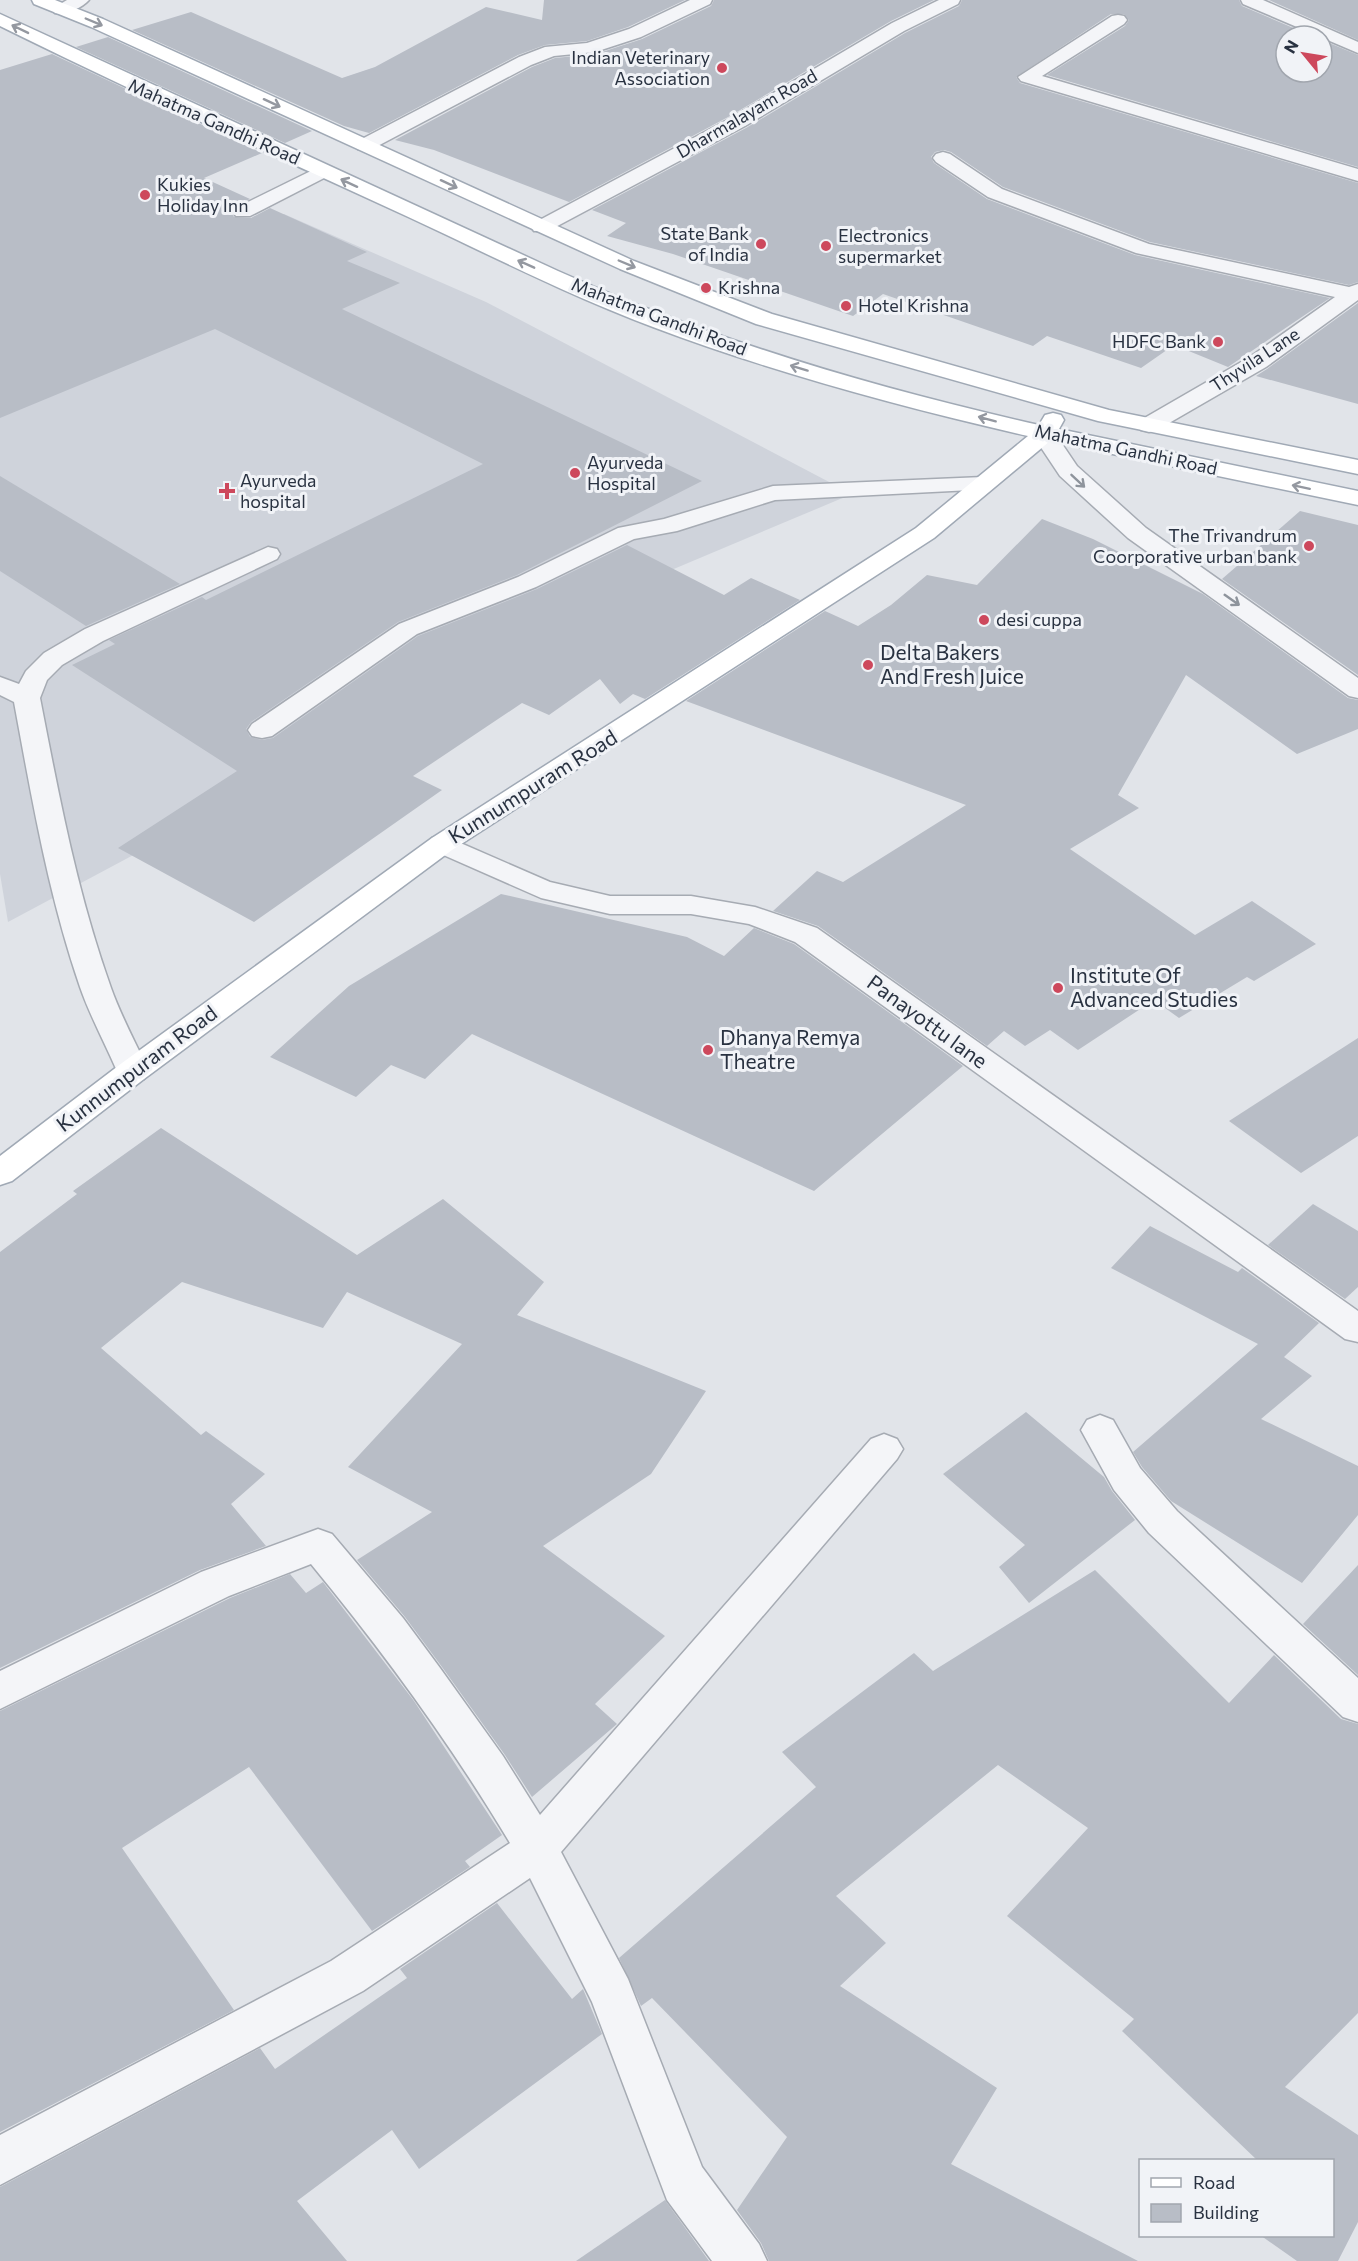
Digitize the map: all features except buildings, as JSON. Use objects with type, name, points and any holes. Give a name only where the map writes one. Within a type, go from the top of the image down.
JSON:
[{"type":"main road","name":"Mahatma Gandhi Road","points":[[40,0],[627,265],[764,319],[1065,404],[1149,425],[1358,467]]},
{"type":"main road","name":"Mahatma Gandhi Road","points":[[0,19],[110,74],[579,288],[692,334],[836,380],[1044,434],[1358,498]]},
{"type":"main road","name":"Kunnumpuram Road","points":[[0,1173],[133,1071],[442,844],[925,533],[1044,434],[1065,404]]},
{"type":"street","points":[[61,9],[81,0]]},
{"type":"street","points":[[365,145],[525,61],[551,51],[589,48],[635,33],[704,0]]},
{"type":"street","name":"Dharmalayam Road","points":[[542,226],[738,122],[898,27],[952,0]]},
{"type":"street","points":[[1249,0],[1358,48]]},
{"type":"street","points":[[1118,20],[1026,77],[1358,175]]},
{"type":"street","points":[[944,158],[995,193],[1143,249],[1355,292]]},
{"type":"street","points":[[243,212],[323,171]]},
{"type":"street","name":"Thyvila Lane","points":[[1149,425],[1258,362],[1355,292]]},
{"type":"street","points":[[1044,434],[1068,471],[1137,533],[1358,690]]},
{"type":"street","points":[[261,730],[408,629],[527,582],[627,533],[668,526],[773,493],[983,484]]},
{"type":"street","points":[[133,1071],[96,990],[75,926],[56,854],[27,698],[35,677],[53,659],[94,635],[268,554]]},
{"type":"street","points":[[0,685],[27,698]]},
{"type":"street","name":"Panayottu lane","points":[[442,844],[541,889],[610,905],[692,905],[755,916],[806,935],[1358,1329]]},
{"type":"street","points":[[1100,1430],[1127,1479],[1163,1522],[1358,1704]]},
{"type":"street","points":[[0,2161],[347,1976],[537,1849],[884,1449]]},
{"type":"street","points":[[0,1691],[215,1584],[318,1545],[426,1680],[488,1769],[537,1849],[612,1994],[684,2183],[742,2261]]},
{"type":"shaded area","points":[[284,214],[486,302],[852,494],[650,579],[8,922],[0,874],[0,333]]},
{"type":"place","name":"Indian Veterinary Association","points":[[722,68]]},
{"type":"place","name":"Kukies Holiday Inn","points":[[145,195]]},
{"type":"place","name":"State Bank of India","points":[[761,244]]},
{"type":"place","name":"Electronics supermarket","points":[[826,246]]},
{"type":"place","name":"Krishna","points":[[706,288]]},
{"type":"place","name":"Hotel Krishna","points":[[846,306]]},
{"type":"place","name":"HDFC Bank","points":[[1218,342]]},
{"type":"place","name":"Ayurveda Hospital","points":[[575,473]]},
{"type":"place","name":"Ayurveda hospital","points":[[227,491]]},
{"type":"place","name":"The Trivandrum Coorporative urban bank","points":[[1309,546]]},
{"type":"place","name":"desi cuppa","points":[[984,620]]},
{"type":"place","name":"Delta Bakers And Fresh Juice","points":[[868,665]]},
{"type":"place","name":"Institute Of Advanced Studies","points":[[1058,988]]},
{"type":"place","name":"Dhanya Remya Theatre","points":[[708,1050]]}]
